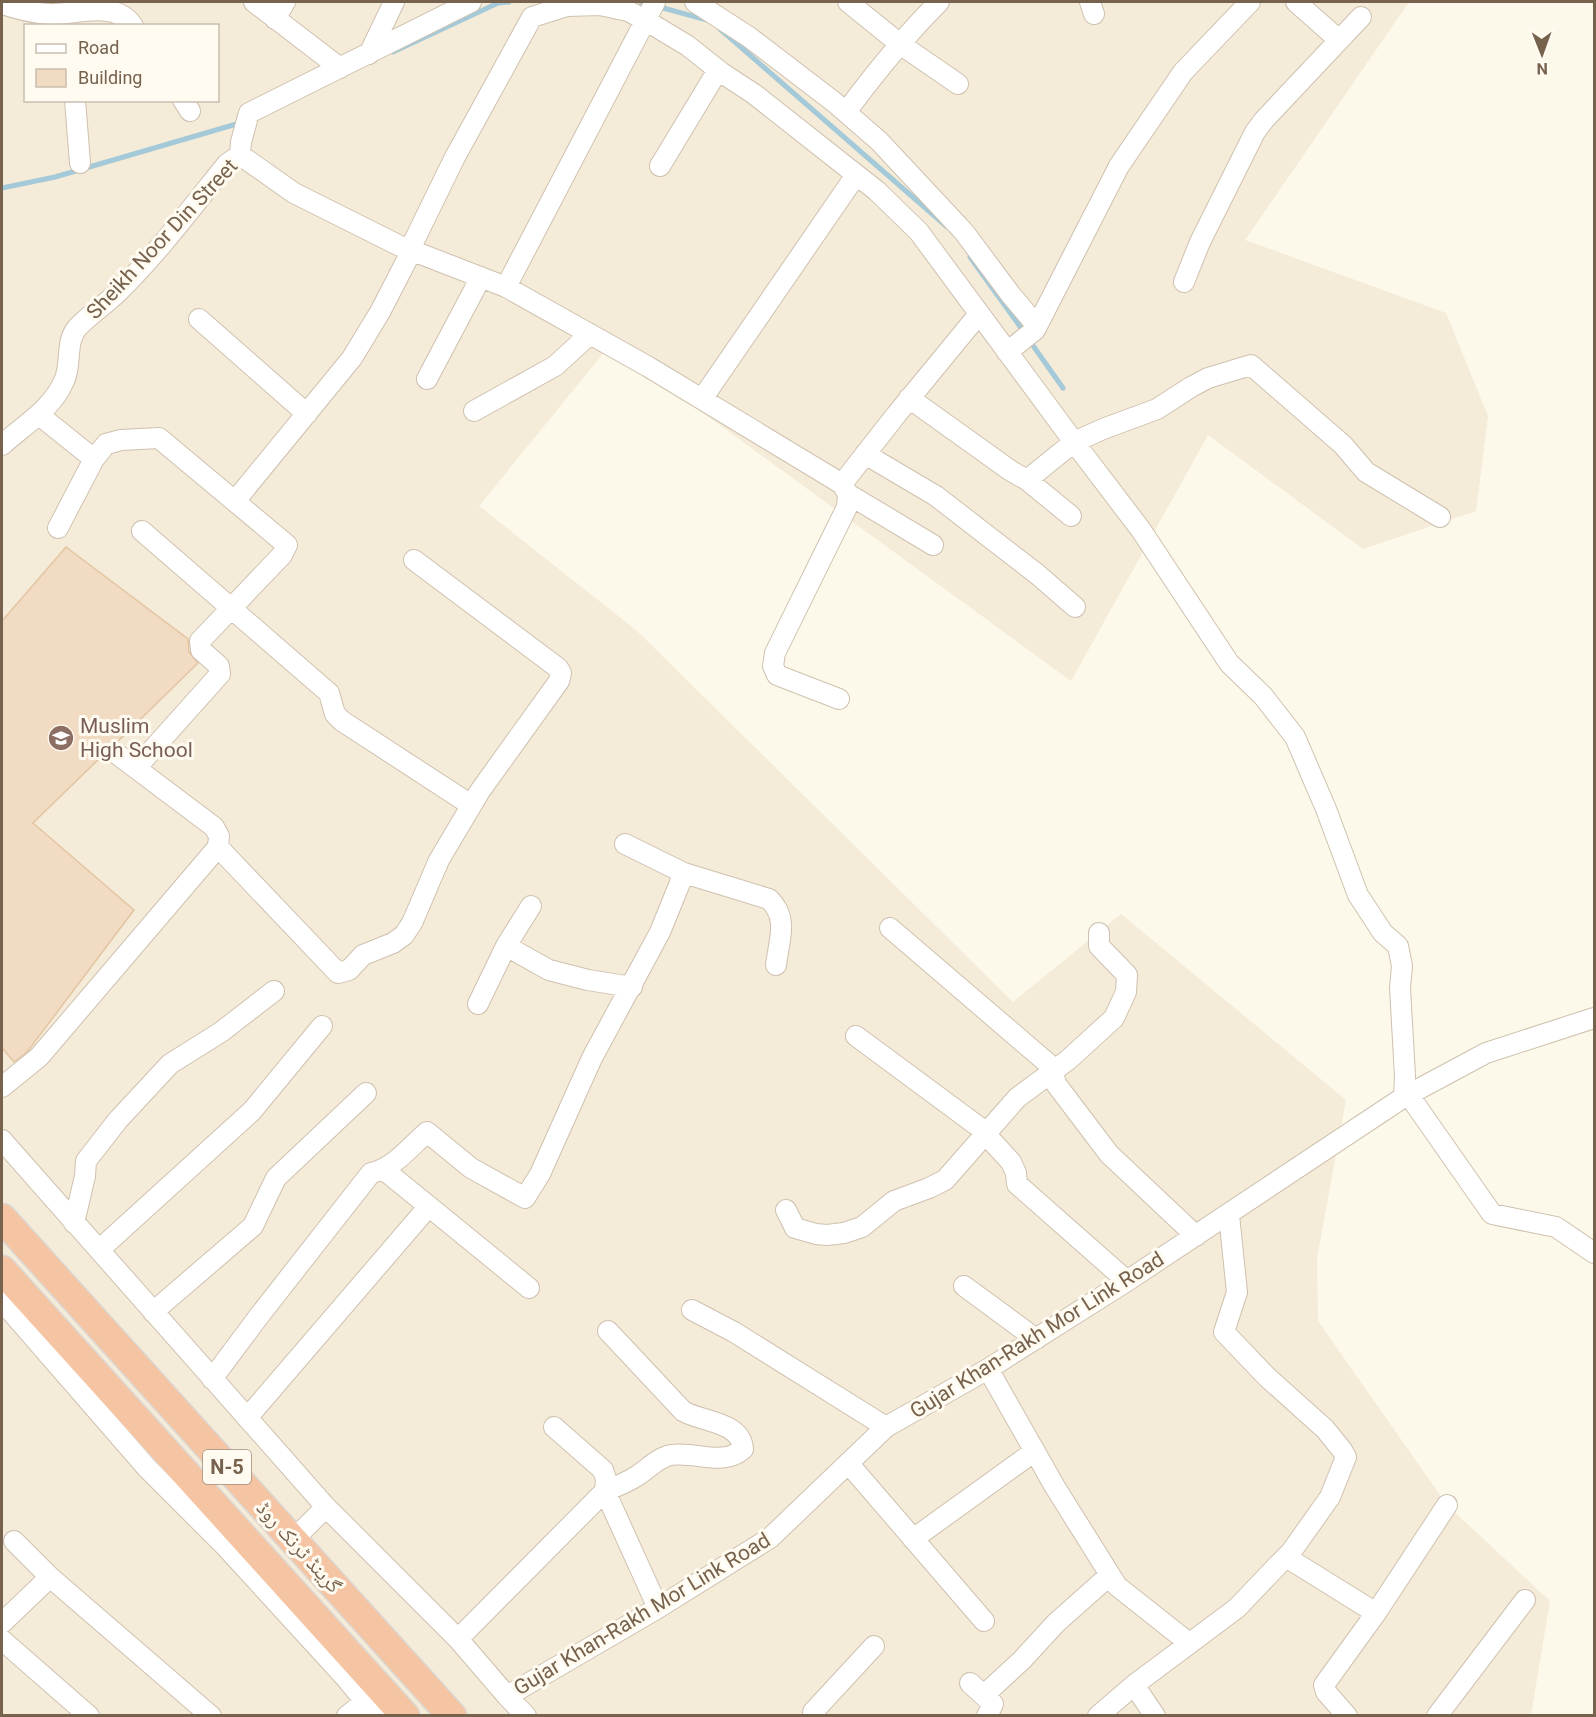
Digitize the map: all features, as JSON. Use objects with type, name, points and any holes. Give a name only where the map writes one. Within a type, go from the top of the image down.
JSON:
[{"type":"highway","name":"گرینڈ ٹرنک روڈ","points":[[2,1218],[452,1716]]},
{"type":"highway","name":"گرینڈ ٹرنک روڈ","points":[[2,1270],[405,1716]]},
{"type":"street","points":[[254,2],[340,68]]},
{"type":"street","points":[[275,19],[285,2]]},
{"type":"street","points":[[369,54],[394,2]]},
{"type":"street","points":[[240,148],[249,113],[471,2]]},
{"type":"street","points":[[695,2],[749,37],[846,112],[879,141],[919,232],[979,314],[1013,348],[1141,530],[1229,663],[1263,696],[1295,737],[1326,809],[1358,895],[1383,933],[1398,946],[1402,966],[1400,988],[1406,1096],[1492,1214],[1556,1227],[1594,1253]]},
{"type":"street","points":[[848,2],[900,44],[958,84]]},
{"type":"street","points":[[846,112],[900,44],[939,2]]},
{"type":"street","points":[[1013,348],[1036,328],[1072,262],[1103,194],[1119,166],[1183,72],[1250,2]]},
{"type":"street","points":[[1296,2],[1339,40]]},
{"type":"street","points":[[2,4],[69,18],[117,11],[128,16],[133,24]]},
{"type":"street","points":[[235,501],[352,358],[380,312],[455,157],[532,17],[567,6],[600,5],[628,11],[649,12],[718,70],[754,94],[856,175],[900,189],[964,232],[1036,328]]},
{"type":"street","points":[[507,287],[649,12]]},
{"type":"street","points":[[1184,282],[1200,242],[1255,132],[1361,16]]},
{"type":"street","points":[[660,166],[718,70]]},
{"type":"street","points":[[75,102],[80,163]]},
{"type":"street","name":"Sheikh Noor Din Street","points":[[2,445],[39,415],[51,402],[64,381],[69,366],[69,348],[75,330],[118,292],[157,249],[240,148],[294,193],[411,250],[507,287],[590,334],[702,399],[933,545]]},
{"type":"street","points":[[702,399],[856,175]]},
{"type":"street","points":[[427,379],[481,277]]},
{"type":"street","points":[[839,699],[777,675],[773,666],[775,653],[847,507],[845,489],[865,454],[979,314]]},
{"type":"street","points":[[199,319],[307,414]]},
{"type":"street","points":[[474,411],[555,366],[590,334]]},
{"type":"street","points":[[1027,480],[1078,440],[1157,409],[1208,378],[1251,365],[1343,445],[1366,471],[1440,517]]},
{"type":"street","points":[[909,398],[1027,480],[1071,516]]},
{"type":"street","points":[[39,415],[94,459]]},
{"type":"street","points":[[58,528],[94,459],[106,444],[121,440],[159,438],[287,545],[282,555],[200,641],[201,650],[219,666],[220,674],[136,768]]},
{"type":"street","points":[[865,454],[936,496],[1037,574],[1075,607]]},
{"type":"street","points":[[142,531],[329,693],[335,714],[342,721],[471,805]]},
{"type":"street","points":[[218,847],[338,972],[349,970],[363,955],[393,943],[404,935],[412,923],[440,860],[471,805],[559,681],[561,673],[558,668],[414,560]]},
{"type":"street","points":[[2,1086],[39,1057],[218,847],[219,836],[214,827],[117,754]]},
{"type":"street","points":[[626,844],[684,873],[769,899],[777,907],[782,920],[776,965]]},
{"type":"street","points":[[212,1379],[371,1173],[383,1169],[427,1132],[471,1168],[525,1198],[540,1174],[592,1058],[660,932],[684,873]]},
{"type":"street","points":[[478,1004],[506,946],[531,906]]},
{"type":"street","points":[[890,928],[1051,1066],[1056,1084],[1109,1154],[1196,1236]]},
{"type":"street","points":[[786,1210],[795,1228],[816,1234],[844,1233],[862,1227],[894,1201],[945,1180],[1023,1092],[1053,1073],[1114,1018],[1126,992],[1127,975],[1099,946],[1099,933]]},
{"type":"street","points":[[506,946],[549,970],[588,980],[632,987]]},
{"type":"street","points":[[74,1222],[85,1176],[86,1161],[118,1120],[170,1064],[221,1032],[274,991]]},
{"type":"street","name":"Gujar Khan-Rakh Mor Link Road","points":[[507,1696],[658,1608],[770,1538],[885,1427],[1036,1339],[1229,1215],[1406,1096],[1486,1053],[1594,1018]]},
{"type":"street","points":[[99,1250],[252,1111],[322,1026]]},
{"type":"street","points":[[856,1036],[985,1134],[1011,1162],[1016,1173],[1017,1184],[1127,1281]]},
{"type":"street","points":[[153,1312],[253,1226],[276,1178],[366,1093]]},
{"type":"street","points":[[2,1140],[326,1507],[458,1639],[526,1716]]},
{"type":"street","points":[[383,1169],[529,1288]]},
{"type":"street","points":[[247,1418],[429,1206]]},
{"type":"street","points":[[1098,1716],[1134,1685],[1237,1608],[1286,1557],[1330,1497],[1346,1457],[1324,1429],[1267,1377],[1224,1332],[1237,1292],[1229,1215]]},
{"type":"street","points":[[964,1286],[1036,1339]]},
{"type":"street","points":[[2,1300],[147,1468],[226,1547],[371,1709],[347,1716]]},
{"type":"street","points":[[692,1310],[734,1332],[885,1427]]},
{"type":"street","points":[[458,1639],[605,1491],[636,1477],[667,1456],[684,1454],[726,1458],[735,1457],[743,1449],[739,1437],[731,1429],[696,1418],[683,1411],[608,1331]]},
{"type":"street","points":[[988,1369],[1117,1586],[1189,1643]]},
{"type":"street","points":[[554,1427],[603,1470],[606,1479],[605,1491],[658,1608]]},
{"type":"street","points":[[913,1539],[1035,1451]]},
{"type":"street","points":[[848,1463],[984,1621]]},
{"type":"street","points":[[1347,1716],[1326,1692],[1324,1685],[1376,1613],[1447,1505]]},
{"type":"street","points":[[293,1540],[326,1507]]},
{"type":"street","points":[[15,1541],[50,1577],[211,1716]]},
{"type":"street","points":[[1286,1557],[1376,1613]]},
{"type":"street","points":[[985,1704],[1056,1623],[1110,1575]]},
{"type":"street","points":[[2,1623],[50,1577]]},
{"type":"street","points":[[1437,1716],[1525,1600]]},
{"type":"street","points":[[2,1640],[89,1716]]},
{"type":"street","points":[[810,1714],[874,1646]]},
{"type":"street","points":[[1134,1685],[1155,1716]]},
{"type":"shaded area","points":[[2,2],[1409,2],[1245,240],[1446,313],[1488,416],[1476,511],[1363,549],[1208,435],[1071,681],[610,345],[479,506],[636,630],[1013,1002],[1121,914],[1346,1100],[1317,1258],[1318,1321],[1447,1505],[1550,1601],[1531,1715],[2,1716]]},
{"type":"building","name":"Muslim High School","points":[[66,547],[188,639],[189,652],[198,663],[117,742],[108,746],[105,753],[33,823],[134,910],[27,1052],[14,1062],[2,1048],[2,621]]},
{"type":"waterway","points":[[393,52],[498,3],[509,2]]},
{"type":"waterway","points":[[641,2],[711,21]]},
{"type":"waterway","points":[[720,29],[946,226]]},
{"type":"waterway","points":[[2,188],[55,177],[240,123]]},
{"type":"waterway","points":[[970,257],[1024,332]]},
{"type":"waterway","points":[[1029,340],[1063,388]]},
{"type":"place","name":"Muslim High School","points":[[61,738]]}]
